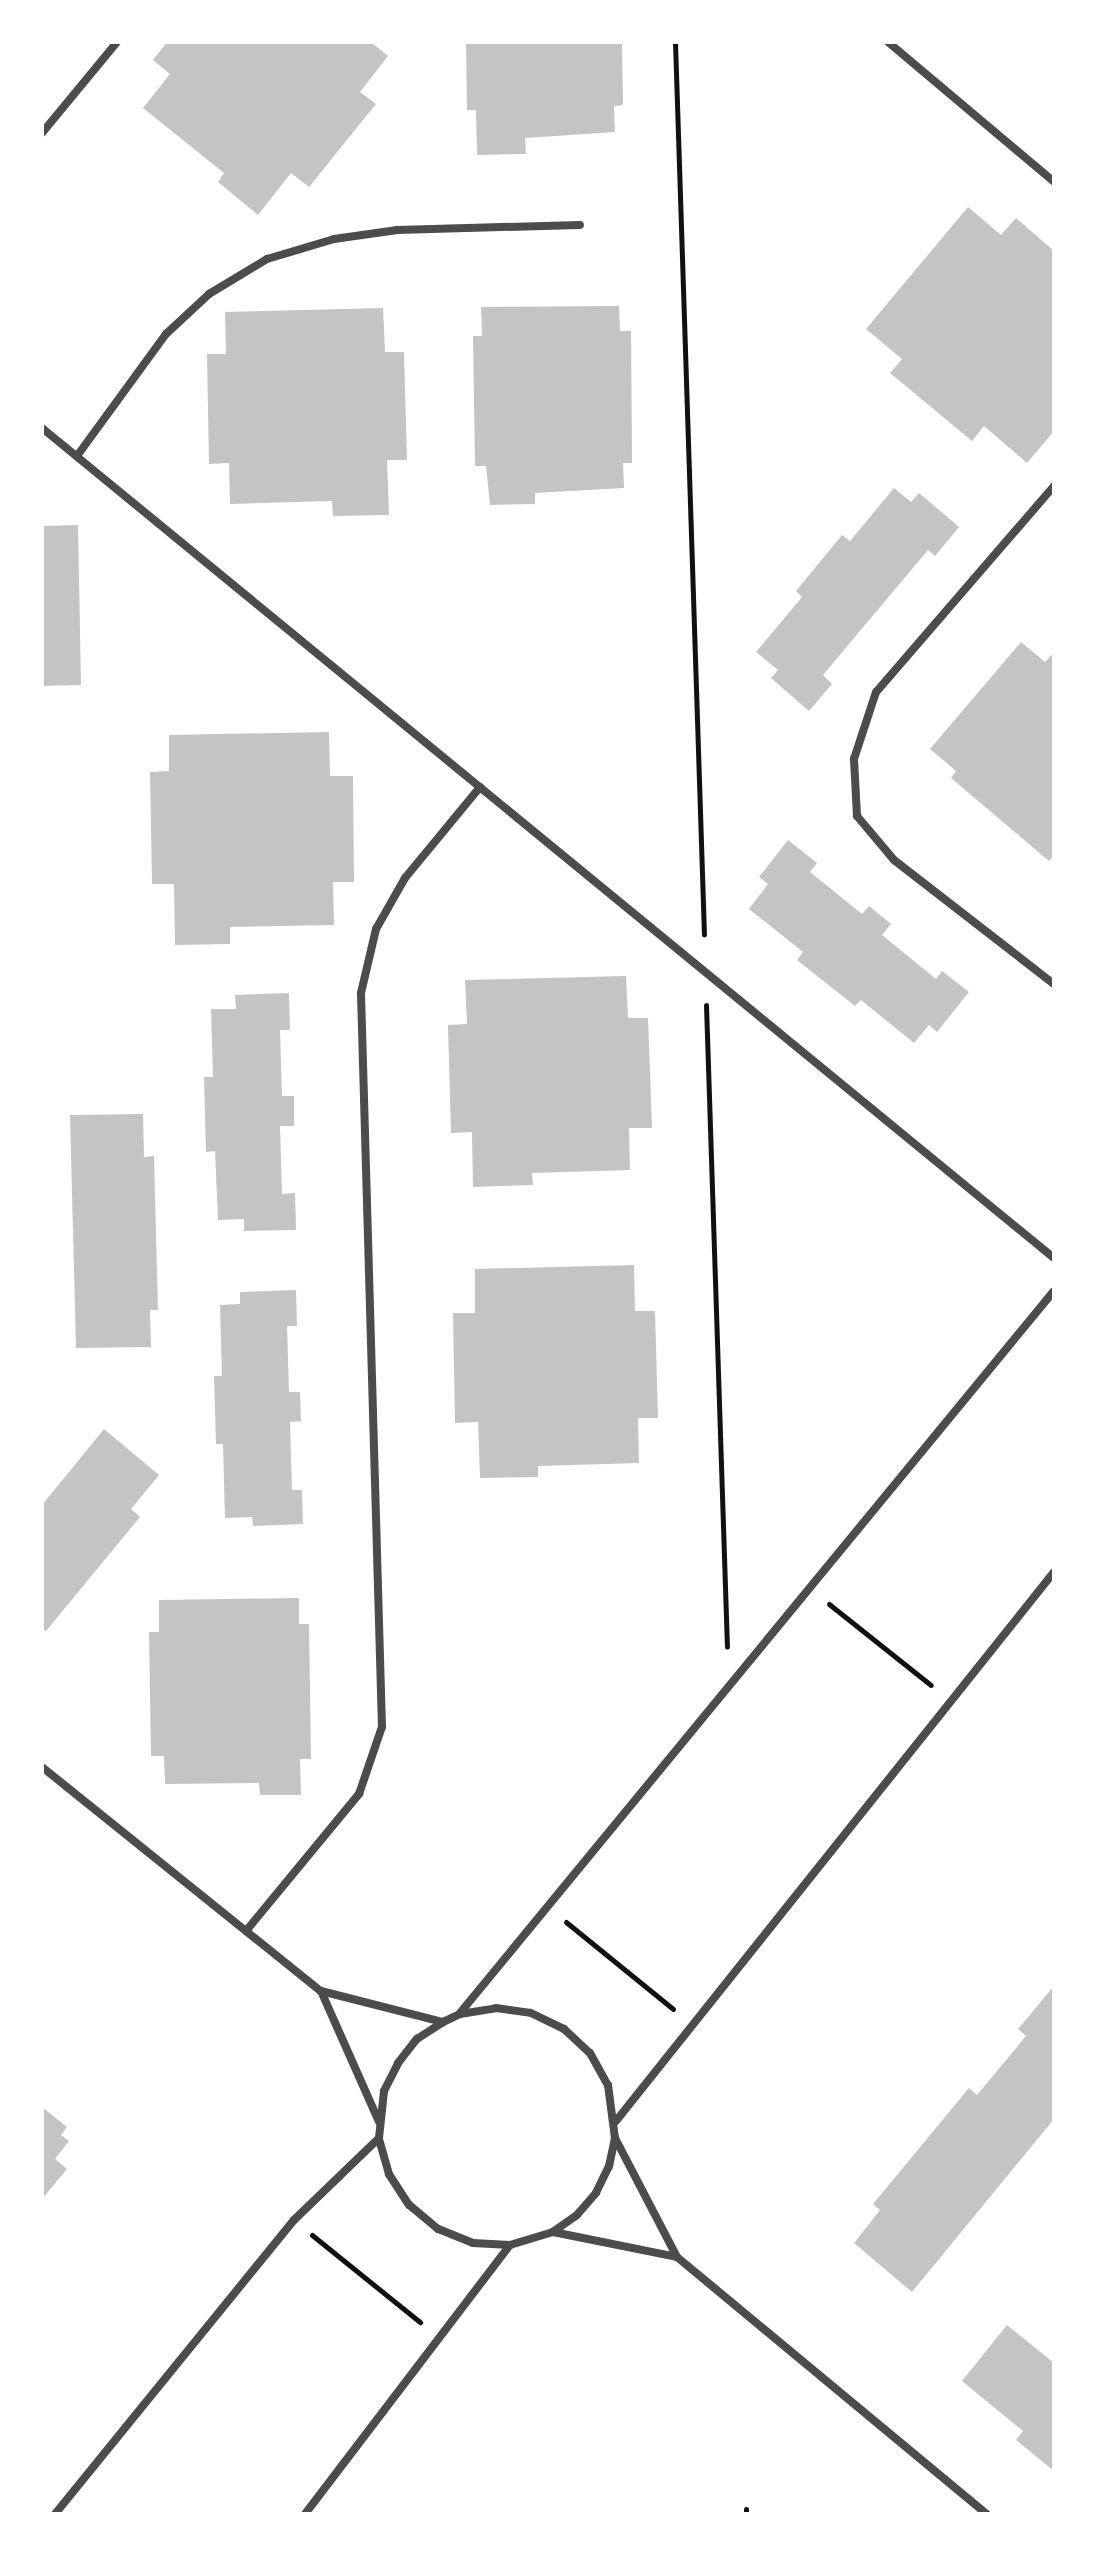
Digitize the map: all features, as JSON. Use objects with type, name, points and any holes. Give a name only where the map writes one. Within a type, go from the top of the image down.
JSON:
[{"type":"street","points":[[42,133],[117,42]]},
{"type":"street","points":[[888,42],[1054,182]]},
{"type":"street","points":[[77,456],[166,334],[209,294],[267,259],[334,239],[397,230],[580,225]]},
{"type":"street","points":[[42,428],[1054,1258]]},
{"type":"street","points":[[1054,486],[876,692],[854,759],[857,816],[894,860],[1054,984]]},
{"type":"street","points":[[246,1931],[359,1794],[382,1727],[361,993],[376,929],[405,878],[480,787]]},
{"type":"street","points":[[460,2014],[1054,1291]]},
{"type":"street","points":[[616,2121],[1054,1572]]},
{"type":"street","points":[[42,1767],[321,1991],[443,2022]]},
{"type":"street","points":[[321,1991],[379,2122]]},
{"type":"street","points":[[507,2009],[531,2013],[564,2029],[590,2053],[608,2085],[616,2121],[609,2166],[596,2193],[577,2215],[553,2232],[510,2245],[473,2243],[438,2229],[419,2213],[389,2174],[379,2138],[384,2091],[398,2063],[417,2039],[460,2014],[507,2009]]},
{"type":"street","points":[[55,2514],[294,2220],[379,2138]]},
{"type":"street","points":[[615,2138],[677,2257],[987,2514]]},
{"type":"street","points":[[553,2232],[677,2257]]},
{"type":"street","points":[[305,2514],[510,2245]]},
{"type":"path","points":[[675,42],[728,1688]]},
{"type":"path","points":[[809,1589],[951,1700]]},
{"type":"path","points":[[549,1908],[692,2025]]},
{"type":"path","points":[[294,2220],[439,2338]]},
{"type":"building","points":[[167,42],[371,42],[388,56],[360,92],[376,104],[309,187],[291,173],[258,215],[218,182],[224,173],[143,108],[170,74],[153,60]]},
{"type":"building","points":[[466,42],[622,42],[623,105],[614,106],[615,132],[525,138],[526,154],[477,155],[476,110],[467,110]]},
{"type":"building","points":[[968,207],[1001,235],[1016,218],[1054,251],[1054,431],[1027,463],[984,426],[972,441],[890,373],[902,359],[866,329]]},
{"type":"building","points":[[619,306],[620,331],[631,331],[632,463],[623,463],[624,488],[535,493],[535,504],[490,505],[486,466],[475,466],[473,336],[482,336],[481,307]]},
{"type":"building","points":[[383,308],[385,352],[404,352],[407,460],[387,460],[389,515],[333,516],[332,501],[230,504],[229,463],[209,464],[207,354],[226,354],[225,312]]},
{"type":"building","points":[[894,488],[911,502],[919,493],[959,527],[935,556],[928,550],[823,675],[832,684],[809,711],[771,678],[778,670],[756,652],[802,597],[796,591],[842,535],[850,541]]},
{"type":"building","points":[[78,525],[81,685],[42,686],[42,526]]},
{"type":"building","points":[[1021,642],[1045,662],[1054,652],[1054,855],[1049,861],[951,778],[956,771],[930,749]]},
{"type":"building","points":[[329,732],[330,776],[353,776],[354,882],[333,882],[334,925],[230,927],[230,944],[175,945],[174,884],[152,884],[150,772],[169,771],[169,735]]},
{"type":"building","points":[[788,840],[817,863],[810,872],[862,914],[869,906],[891,924],[882,935],[936,979],[942,971],[969,992],[937,1032],[929,1025],[914,1043],[861,1000],[855,1006],[797,960],[803,952],[749,909],[768,884],[759,877]]},
{"type":"building","points":[[626,976],[628,1018],[648,1018],[652,1128],[629,1128],[630,1170],[532,1173],[533,1185],[473,1187],[472,1132],[451,1133],[448,1025],[467,1024],[465,980]]},
{"type":"building","points":[[289,993],[290,1030],[280,1030],[282,1096],[294,1096],[294,1126],[280,1126],[282,1194],[295,1193],[296,1230],[244,1231],[244,1219],[218,1220],[215,1151],[206,1152],[204,1077],[213,1077],[211,1009],[236,1009],[235,995]]},
{"type":"building","points":[[143,1114],[144,1157],[154,1156],[158,1310],[150,1310],[151,1347],[76,1348],[70,1115]]},
{"type":"building","points":[[634,1265],[635,1311],[655,1311],[658,1418],[638,1418],[639,1463],[538,1466],[538,1477],[480,1478],[478,1422],[455,1423],[453,1313],[475,1313],[475,1269]]},
{"type":"building","points":[[296,1290],[297,1326],[287,1326],[289,1392],[300,1392],[301,1421],[290,1422],[292,1490],[302,1490],[303,1524],[253,1526],[252,1517],[225,1518],[223,1444],[216,1444],[214,1376],[222,1376],[220,1305],[240,1304],[240,1292]]},
{"type":"building","points":[[104,1429],[159,1475],[131,1509],[140,1517],[46,1631],[42,1628],[42,1505]]},
{"type":"building","points":[[299,1598],[299,1624],[309,1624],[311,1759],[300,1759],[301,1795],[260,1795],[259,1783],[165,1784],[164,1756],[151,1756],[149,1632],[159,1632],[159,1600]]},
{"type":"building","points":[[1054,1986],[1054,2119],[912,2292],[854,2243],[880,2210],[873,2204],[969,2088],[977,2095],[1026,2036],[1018,2029]]},
{"type":"building","points":[[42,2107],[67,2127],[61,2135],[69,2141],[55,2159],[67,2169],[42,2199]]},
{"type":"building","points":[[1007,2325],[1054,2363],[1054,2471],[1016,2440],[1023,2431],[962,2381]]}]
